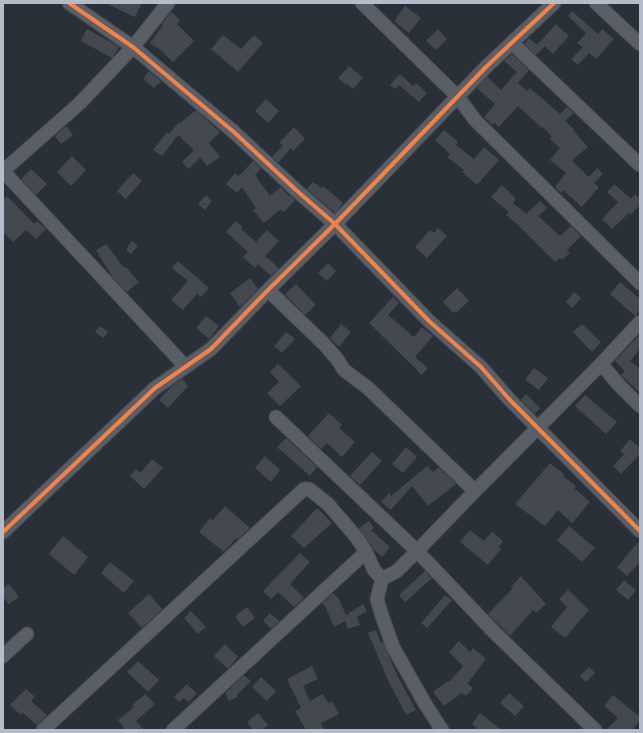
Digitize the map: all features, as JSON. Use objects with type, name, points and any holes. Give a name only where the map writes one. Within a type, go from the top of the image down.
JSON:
[{"type":"street","points":[[69,3],[133,47],[235,133],[296,190],[336,224],[429,321],[481,367],[508,399],[640,531]]},
{"type":"street","points":[[168,3],[133,47],[80,103],[3,171],[185,366]]},
{"type":"street","points":[[362,3],[458,97],[475,120],[640,283]]},
{"type":"street","points":[[3,532],[155,388],[211,349],[268,290],[336,224],[512,42],[554,3]]},
{"type":"street","points":[[596,3],[640,44]]},
{"type":"street","points":[[512,42],[640,165]]},
{"type":"street","points":[[268,290],[324,344],[344,370],[368,388],[474,491]]},
{"type":"street","points":[[442,730],[392,647],[380,613],[377,599],[382,579],[397,571],[417,552],[474,491],[601,364],[640,322]]},
{"type":"street","points":[[601,364],[640,406]]},
{"type":"street","points":[[276,417],[417,552],[495,633],[595,730]]},
{"type":"street","points":[[43,730],[304,489],[309,489],[328,504],[357,538],[366,552],[374,570],[382,579]]},
{"type":"street","points":[[174,730],[366,552]]},
{"type":"street","points":[[3,656],[27,634]]},
{"type":"building","points":[[105,3],[142,3],[135,17]]},
{"type":"building","points":[[405,6],[421,18],[409,33],[394,21]]},
{"type":"building","points":[[572,11],[598,34],[602,29],[614,39],[596,59],[589,53],[578,65],[571,59],[583,47],[577,43],[586,33],[568,16]]},
{"type":"building","points":[[171,12],[180,20],[177,24],[194,41],[173,62],[157,47],[150,43]]},
{"type":"building","points":[[556,24],[569,36],[553,54],[545,46],[536,55],[524,44],[529,38],[537,45]]},
{"type":"building","points":[[87,29],[119,47],[112,58],[81,41]]},
{"type":"building","points":[[438,29],[447,39],[436,50],[426,41]]},
{"type":"building","points":[[223,35],[241,49],[254,35],[263,43],[238,72],[211,49]]},
{"type":"building","points":[[512,54],[529,70],[518,83],[527,91],[530,88],[560,114],[567,107],[574,113],[565,121],[574,129],[573,130],[588,147],[572,160],[574,163],[589,177],[597,168],[603,174],[594,183],[599,187],[582,207],[563,190],[561,193],[555,187],[566,173],[550,160],[560,148],[550,139],[552,137],[543,127],[542,128],[518,106],[499,127],[495,123],[493,125],[484,117],[495,104],[477,88],[487,77],[501,90],[517,72],[504,61]]},
{"type":"building","points":[[349,66],[363,78],[353,89],[338,78]]},
{"type":"building","points":[[149,71],[161,81],[154,88],[143,79]]},
{"type":"building","points":[[400,74],[413,86],[416,83],[427,93],[419,102],[399,85],[395,89],[390,85]]},
{"type":"building","points":[[266,99],[279,111],[268,123],[255,111]]},
{"type":"building","points":[[196,110],[220,132],[209,143],[220,157],[207,166],[200,157],[189,169],[182,162],[194,150],[178,135],[162,156],[153,150],[167,132],[169,134],[179,122],[180,123]]},
{"type":"building","points":[[66,126],[73,135],[61,144],[55,136]]},
{"type":"building","points":[[294,127],[305,139],[293,151],[291,148],[278,163],[272,157],[283,145],[279,143]]},
{"type":"building","points":[[444,130],[458,142],[456,145],[474,159],[484,147],[499,160],[477,185],[462,172],[464,170],[447,157],[450,154],[435,140]]},
{"type":"building","points":[[72,156],[86,170],[71,186],[57,172]]},
{"type":"building","points":[[253,161],[261,168],[255,175],[270,196],[281,187],[295,200],[284,212],[281,209],[264,223],[253,210],[256,208],[242,187],[237,193],[226,184],[235,173],[239,176]]},
{"type":"building","points":[[31,169],[47,184],[36,195],[21,179]]},
{"type":"building","points":[[133,173],[142,181],[126,199],[117,191]]},
{"type":"building","points":[[313,182],[321,188],[323,186],[343,203],[335,213],[307,189]]},
{"type":"building","points":[[614,184],[631,199],[635,194],[640,199],[640,205],[612,229],[602,219],[618,202],[607,192]]},
{"type":"building","points":[[502,185],[516,199],[513,203],[526,214],[540,201],[547,208],[538,216],[560,236],[571,226],[581,236],[567,250],[570,253],[562,260],[560,258],[555,262],[506,215],[509,212],[491,197]]},
{"type":"building","points":[[206,195],[212,201],[205,210],[198,204]]},
{"type":"building","points":[[7,196],[34,224],[37,221],[46,229],[36,239],[26,230],[13,242],[3,232],[3,199]]},
{"type":"building","points":[[236,221],[243,227],[241,229],[256,242],[267,230],[279,241],[265,256],[279,268],[271,276],[258,264],[255,268],[243,257],[248,252],[226,232]]},
{"type":"building","points":[[438,228],[447,236],[427,258],[415,247],[430,230],[434,233]]},
{"type":"building","points":[[132,241],[138,246],[131,254],[127,248]]},
{"type":"building","points":[[106,244],[124,268],[126,267],[139,282],[127,292],[113,278],[96,250]]},
{"type":"building","points":[[178,261],[209,288],[201,297],[197,294],[183,310],[171,300],[188,281],[172,268]]},
{"type":"building","points":[[328,263],[336,271],[327,281],[318,273]]},
{"type":"building","points":[[250,278],[258,289],[240,307],[230,293]]},
{"type":"building","points":[[620,282],[640,299],[640,311],[635,316],[610,294]]},
{"type":"building","points":[[296,284],[316,305],[305,315],[285,294]]},
{"type":"building","points":[[457,288],[469,301],[456,313],[454,311],[453,313],[443,302]]},
{"type":"building","points":[[574,292],[581,298],[572,308],[566,302]]},
{"type":"building","points":[[393,297],[399,303],[388,315],[414,337],[422,327],[433,336],[415,357],[428,368],[422,375],[369,323]]},
{"type":"building","points":[[206,316],[219,326],[209,339],[196,328]]},
{"type":"building","points":[[341,324],[351,332],[339,347],[330,338]]},
{"type":"building","points":[[582,324],[601,342],[592,352],[573,332]]},
{"type":"building","points":[[100,326],[108,332],[103,338],[95,332]]},
{"type":"building","points":[[286,332],[295,339],[282,353],[274,346]]},
{"type":"building","points":[[640,334],[640,349],[630,361],[640,369],[640,393],[621,375],[625,371],[615,361]]},
{"type":"building","points":[[278,364],[301,386],[280,406],[267,393],[279,382],[270,372]]},
{"type":"building","points":[[534,368],[548,378],[539,390],[525,380]]},
{"type":"building","points":[[182,379],[188,386],[168,408],[159,400],[171,387]]},
{"type":"building","points":[[526,394],[540,408],[535,414],[521,400]]},
{"type":"building","points":[[585,395],[617,422],[606,434],[575,406]]},
{"type":"building","points":[[329,413],[342,425],[339,428],[355,442],[342,457],[327,443],[321,449],[308,436]]},
{"type":"building","points":[[286,438],[317,467],[310,476],[277,447]]},
{"type":"building","points":[[630,439],[640,448],[640,454],[621,474],[613,466],[624,454],[620,451]]},
{"type":"building","points":[[406,447],[417,457],[403,473],[392,464]]},
{"type":"building","points":[[372,452],[382,461],[360,485],[350,476]]},
{"type":"building","points":[[265,456],[280,470],[271,482],[255,468]]},
{"type":"building","points":[[152,459],[163,468],[144,489],[130,476],[136,469],[140,473]]},
{"type":"building","points":[[550,463],[564,474],[563,476],[576,486],[574,488],[590,502],[572,523],[558,510],[545,526],[515,504]]},
{"type":"building","points":[[427,466],[433,472],[439,467],[456,484],[428,506],[412,486],[391,510],[381,502],[389,493],[391,496]]},
{"type":"building","points":[[225,506],[250,528],[238,539],[236,538],[224,552],[199,532],[210,518],[213,520]]},
{"type":"building","points":[[317,508],[332,523],[304,548],[291,536]]},
{"type":"building","points":[[369,521],[374,528],[371,530],[390,547],[382,557],[374,550],[359,528]]},
{"type":"building","points":[[569,526],[595,548],[582,562],[557,540]]},
{"type":"building","points":[[470,530],[484,541],[492,532],[503,541],[499,547],[501,549],[488,565],[460,542]]},
{"type":"building","points":[[63,536],[88,557],[74,575],[49,554]]},
{"type":"building","points":[[640,540],[640,562],[627,576],[617,567]]},
{"type":"building","points":[[300,553],[310,562],[290,584],[304,598],[294,607],[278,592],[271,599],[263,591]]},
{"type":"building","points":[[110,562],[134,581],[124,593],[101,573]]},
{"type":"building","points":[[425,571],[432,578],[405,602],[399,595]]},
{"type":"building","points":[[521,576],[546,604],[536,613],[533,610],[510,636],[488,614],[513,588],[511,587]]},
{"type":"building","points":[[624,580],[636,590],[628,600],[616,590]]},
{"type":"building","points":[[9,584],[19,597],[9,604],[3,597],[3,589]]},
{"type":"building","points":[[568,590],[589,610],[565,638],[551,627],[567,607],[559,599]]},
{"type":"building","points":[[333,593],[339,599],[346,615],[363,604],[367,611],[357,617],[360,625],[348,629],[345,621],[334,627],[325,606],[322,603]]},
{"type":"building","points":[[149,594],[162,609],[142,628],[128,613]]},
{"type":"building","points":[[445,595],[452,600],[427,628],[421,623]]},
{"type":"building","points":[[247,607],[255,618],[243,627],[235,616]]},
{"type":"building","points":[[191,611],[206,627],[198,634],[184,618]]},
{"type":"building","points":[[270,613],[279,621],[271,629],[263,621]]},
{"type":"building","points":[[376,630],[381,643],[383,642],[397,675],[416,710],[406,715],[388,680],[368,633]]},
{"type":"building","points":[[459,641],[470,652],[473,648],[486,659],[467,684],[473,688],[466,696],[462,693],[444,706],[433,692],[448,681],[449,682],[463,666],[449,652]]},
{"type":"building","points":[[225,644],[238,657],[228,669],[214,656]]},
{"type":"building","points":[[138,661],[159,680],[148,692],[127,672]]},
{"type":"building","points":[[312,666],[318,679],[303,686],[310,701],[323,694],[328,703],[332,701],[339,714],[321,723],[324,730],[306,730],[295,711],[301,708],[287,679]]},
{"type":"building","points":[[589,667],[595,673],[586,682],[580,676]]},
{"type":"building","points":[[244,675],[251,681],[237,695],[238,697],[229,701],[225,693]]},
{"type":"building","points":[[261,677],[276,691],[267,701],[252,687]]},
{"type":"building","points":[[187,684],[197,694],[188,702],[184,698],[179,702],[174,697]]},
{"type":"building","points":[[26,689],[35,697],[31,701],[47,715],[37,725],[23,713],[21,715],[10,705]]},
{"type":"building","points":[[509,693],[524,706],[515,716],[500,703]]},
{"type":"building","points":[[145,694],[155,704],[136,721],[144,730],[126,730],[118,720],[134,707],[132,705]]},
{"type":"building","points":[[613,695],[640,717],[640,721],[632,730],[606,730],[618,718],[604,706]]},
{"type":"building","points":[[258,713],[268,725],[261,730],[253,730],[247,722]]},
{"type":"building","points":[[480,713],[501,730],[479,730],[472,724]]},
{"type":"cycle path","points":[[69,3],[133,47],[235,133],[335,224],[429,321],[481,367],[509,399],[640,531]]},
{"type":"cycle path","points":[[3,532],[155,388],[211,349],[335,224],[486,67],[554,3]]}]
